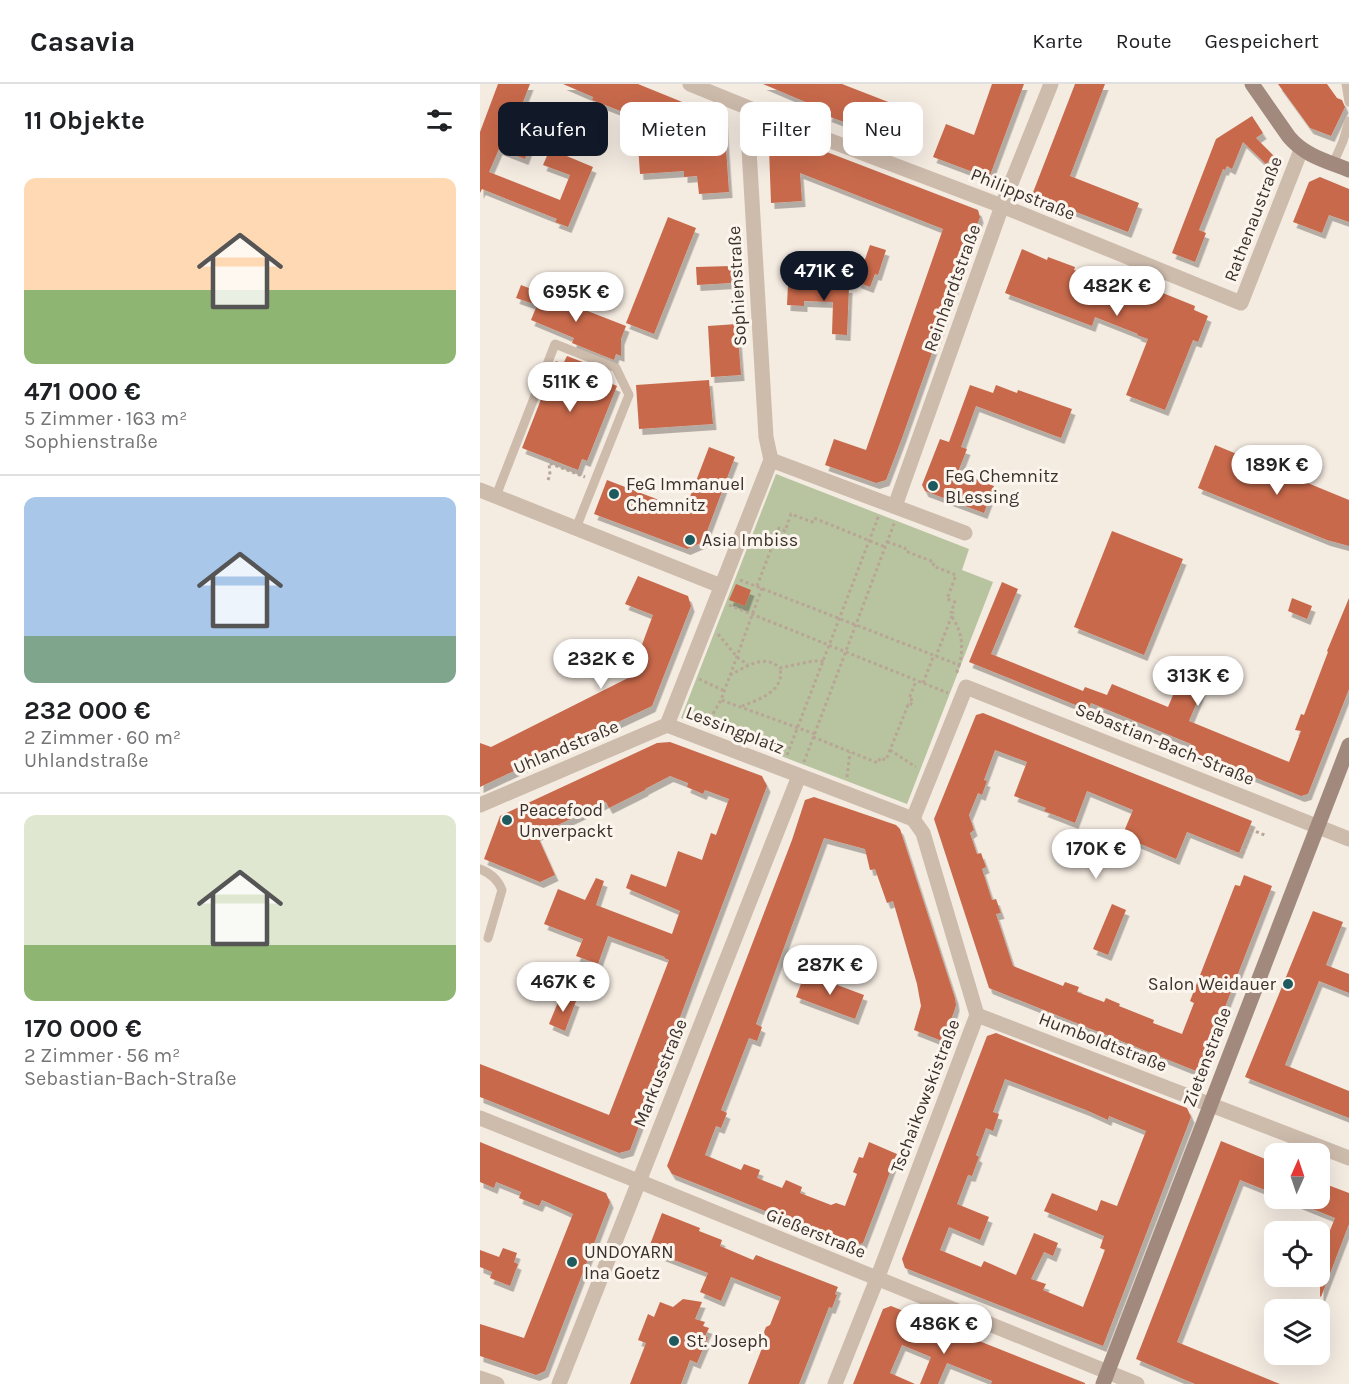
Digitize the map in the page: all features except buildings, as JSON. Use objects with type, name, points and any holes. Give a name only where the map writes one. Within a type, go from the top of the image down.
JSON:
[{"type":"street","name":"Philippstraße","points":[[690,84],[740,105]]},
{"type":"street","name":"Reinhardtstraße","points":[[893,505],[1002,206],[1051,84]]},
{"type":"street","points":[[1252,84],[1289,137],[1301,150],[1349,170]]},
{"type":"street","name":"Philippstraße","points":[[831,141],[1002,206],[1241,303]]},
{"type":"street","name":"Rathenaustraße","points":[[1241,303],[1301,150]]},
{"type":"street","name":"Sophienstraße","points":[[749,156],[766,437],[771,460]]},
{"type":"street","points":[[771,460],[965,533]]},
{"type":"street","name":"Lessingplatz","points":[[771,460],[667,725],[913,819]]},
{"type":"street","points":[[480,490],[721,587]]},
{"type":"street","points":[[913,819],[930,776],[956,689]]},
{"type":"street","name":"Sebastian-Bach-Straße","points":[[956,689],[1349,839]]},
{"type":"street","name":"Uhlandstraße","points":[[480,805],[667,725]]},
{"type":"street","name":"Zietenstraße","points":[[1105,1378],[1349,745]]},
{"type":"street","name":"Markusstraße","points":[[559,1384],[799,776]]},
{"type":"street","name":"Tschaikowskistraße","points":[[835,1384],[977,1015],[923,832],[913,819]]},
{"type":"street","name":"Humboldtstraße","points":[[977,1015],[1349,1158]]},
{"type":"street","name":"Gießerstraße","points":[[480,1118],[877,1279],[1105,1378],[1137,1384]]},
{"type":"street","points":[[480,1378],[497,1384]]},
{"type":"lane","points":[[1346,84],[1349,102]]},
{"type":"lane","points":[[1333,164],[1349,121]]},
{"type":"lane","points":[[496,496],[555,344],[616,368],[628,394],[576,528]]},
{"type":"lane","points":[[480,869],[494,877],[502,890],[488,938]]},
{"type":"path","points":[[548,480],[549,460],[594,481]]},
{"type":"path","points":[[782,769],[870,540],[893,505]]},
{"type":"path","points":[[799,776],[887,542],[893,505]]},
{"type":"path","points":[[757,586],[779,528],[785,531],[791,514],[812,522],[814,518],[885,547]]},
{"type":"path","points":[[721,587],[751,615],[916,681],[956,689],[963,646],[951,612],[955,602],[947,599],[956,575],[933,566],[934,562],[905,551],[905,548],[887,542]]},
{"type":"path","points":[[721,587],[757,586],[959,665]]},
{"type":"path","points":[[699,737],[721,700],[762,588]]},
{"type":"path","points":[[923,683],[952,617]]},
{"type":"path","points":[[708,621],[736,657],[748,665]]},
{"type":"path","points":[[730,675],[760,661],[768,661],[780,668],[782,677],[778,686],[755,702],[740,707]]},
{"type":"path","points":[[780,668],[824,661]]},
{"type":"path","points":[[687,674],[724,691]]},
{"type":"path","points":[[721,700],[798,728],[878,763],[880,758],[886,760],[908,705],[910,706],[913,700],[909,699],[916,681]]},
{"type":"path","points":[[890,750],[930,776]]},
{"type":"path","points":[[846,794],[850,752]]},
{"type":"path","points":[[1215,845],[1242,855],[1252,830],[1267,836]]},
{"type":"green space","points":[[776,474],[969,549],[962,570],[993,582],[907,804],[681,718]]},
{"type":"place","name":"FeG Chemnitz BLessing","points":[[933,486]]},
{"type":"place","name":"FeG Immanuel Chemnitz","points":[[614,494]]},
{"type":"place","name":"Asia Imbiss","points":[[690,540]]},
{"type":"place","name":"Peacefood Unverpackt","points":[[507,820]]},
{"type":"place","name":"Salon Weidauer","points":[[1288,984]]},
{"type":"place","name":"UNDOYARN Ina Goetz","points":[[572,1262]]},
{"type":"place","name":"St. Joseph","points":[[674,1341]]}]
